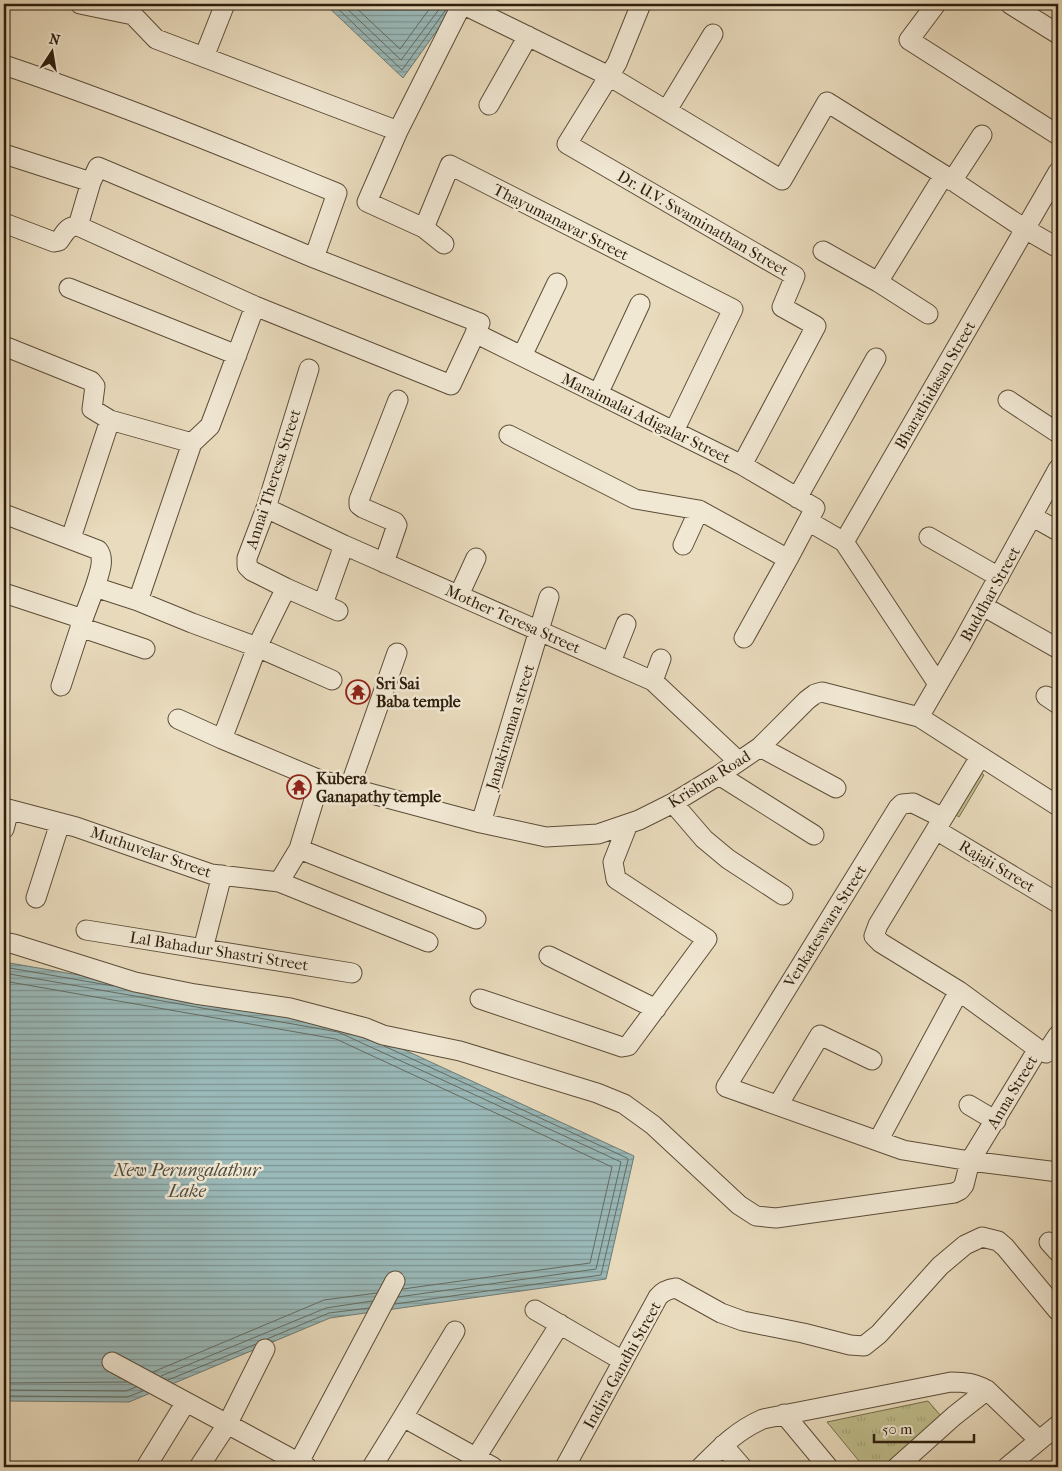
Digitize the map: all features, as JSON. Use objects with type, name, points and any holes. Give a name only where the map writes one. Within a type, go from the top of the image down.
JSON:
[{"type":"street","points":[[80,4],[134,15],[156,39],[398,131]]},
{"type":"street","points":[[204,57],[225,4]]},
{"type":"street","points":[[444,244],[424,228],[367,202],[398,131],[462,4],[609,76],[782,180],[827,102],[1025,229],[1058,248]]},
{"type":"street","points":[[609,76],[617,63],[641,4]]},
{"type":"street","points":[[936,4],[909,40],[1058,135]]},
{"type":"street","points":[[1010,4],[1058,34]]},
{"type":"street","points":[[667,110],[713,34]]},
{"type":"street","points":[[489,105],[528,36]]},
{"type":"street","points":[[4,65],[70,87],[175,127],[337,193],[314,258]]},
{"type":"street","name":"Dr. U.V. Swaminathan Street","points":[[609,76],[567,144],[795,276],[782,307],[816,326],[742,465]]},
{"type":"street","points":[[878,282],[948,178],[982,135]]},
{"type":"street","points":[[4,154],[92,182]]},
{"type":"street","name":"Thayumanavar Street","points":[[424,228],[450,165],[733,309],[674,431]]},
{"type":"street","points":[[4,223],[57,242],[68,228],[78,226],[255,306],[450,385],[480,322],[314,258],[98,167],[78,226]]},
{"type":"street","name":"Bharathidasan Street","points":[[844,542],[1058,172]]},
{"type":"street","points":[[823,251],[878,282],[928,314]]},
{"type":"street","points":[[522,356],[557,283]]},
{"type":"street","points":[[69,288],[237,355]]},
{"type":"street","points":[[598,394],[640,304]]},
{"type":"street","points":[[138,601],[192,443],[210,426],[255,306]]},
{"type":"street","name":"Maraimalai Adigalar Street","points":[[475,332],[742,465],[797,498],[812,515],[844,542]]},
{"type":"street","points":[[4,346],[91,381],[95,386],[92,408],[110,420],[192,443]]},
{"type":"street","points":[[797,498],[876,358]]},
{"type":"street","name":"Annai Theresa Street","points":[[309,369],[266,508],[247,558],[247,566],[252,571],[286,588],[330,607],[344,545]]},
{"type":"street","points":[[384,563],[397,525],[396,522],[362,508],[359,505],[359,500],[398,400]]},
{"type":"street","points":[[1008,400],[1058,433]]},
{"type":"street","points":[[71,538],[110,420]]},
{"type":"street","points":[[509,435],[635,499],[700,510],[788,559]]},
{"type":"street","name":"Buddhar Street","points":[[919,717],[1033,517],[1058,469]]},
{"type":"street","name":"Mother Teresa Street","points":[[266,508],[384,563],[653,681],[738,761]]},
{"type":"street","points":[[683,544],[700,510]]},
{"type":"street","points":[[4,514],[71,538],[98,550],[101,554],[102,560],[95,587],[81,623],[61,686]]},
{"type":"street","points":[[744,638],[812,515]]},
{"type":"street","points":[[1033,517],[1058,531]]},
{"type":"street","points":[[929,537],[999,577]]},
{"type":"street","points":[[844,542],[938,684]]},
{"type":"street","points":[[459,595],[476,558]]},
{"type":"street","points":[[95,587],[138,601],[257,647],[332,680]]},
{"type":"street","points":[[222,739],[257,647],[286,588]]},
{"type":"street","points":[[4,593],[145,649]]},
{"type":"street","name":"Janakiraman street","points":[[481,823],[549,597]]},
{"type":"street","points":[[983,606],[1057,648]]},
{"type":"street","points":[[611,662],[626,624]]},
{"type":"street","points":[[349,788],[397,653]]},
{"type":"street","points":[[653,681],[662,659]]},
{"type":"street","name":"Krishna Road","points":[[178,719],[320,780],[481,823],[546,837],[598,834],[628,824],[672,803],[760,748],[807,700],[815,694],[822,692],[919,717],[1058,806]]},
{"type":"street","points":[[760,748],[836,788]]},
{"type":"street","points":[[980,756],[878,925],[874,936],[881,943],[959,991],[1047,1054]]},
{"type":"street","points":[[719,775],[814,835]]},
{"type":"street","points":[[280,882],[299,849],[320,780]]},
{"type":"street","points":[[672,803],[704,839],[722,854],[783,894]]},
{"type":"street","name":"Venkateswara Street","points":[[778,1106],[726,1087],[898,808],[902,804],[912,803],[940,824]]},
{"type":"street","points":[[4,829],[7,809]]},
{"type":"street","name":"Muthuvelar Street","points":[[7,809],[76,827],[211,874],[280,882],[428,942]]},
{"type":"street","points":[[36,898],[60,823]]},
{"type":"street","points":[[480,999],[622,1047],[626,1047],[631,1043],[707,939],[616,879],[613,862],[628,824]]},
{"type":"street","name":"Rajaji Street","points":[[940,824],[1058,903]]},
{"type":"street","points":[[299,849],[476,919]]},
{"type":"street","points":[[203,949],[222,875]]},
{"type":"street","name":"Lal Bahadur Shastri Street","points":[[86,930],[352,972]]},
{"type":"street","name":"Anna Street","points":[[4,942],[135,982],[185,993],[290,1008],[366,1028],[383,1035],[460,1051],[597,1093],[624,1104],[653,1125],[739,1205],[756,1216],[776,1218],[954,1193],[960,1190],[964,1185],[970,1161],[996,1121],[1047,1054],[1058,1035]]},
{"type":"street","points":[[549,956],[656,1009]]},
{"type":"street","points":[[878,1141],[959,991]]},
{"type":"street","points":[[872,1060],[820,1035],[778,1106],[903,1150],[970,1161],[1056,1168]]},
{"type":"street","points":[[969,1105],[996,1121]]},
{"type":"street","name":"Indira Gandhi Street","points":[[565,1467],[658,1297],[662,1292],[669,1289],[676,1288],[721,1313],[743,1321],[850,1345],[864,1346],[879,1334],[940,1266],[965,1245],[982,1237],[998,1241],[1005,1247],[1058,1311]]},
{"type":"street","points":[[112,1362],[228,1423],[300,1465],[395,1281]]},
{"type":"street","points":[[535,1310],[623,1361]]},
{"type":"street","points":[[473,1462],[560,1324]]},
{"type":"street","points":[[372,1467],[455,1332]]},
{"type":"street","points":[[199,1467],[228,1423],[265,1349]]},
{"type":"street","points":[[701,1467],[746,1426],[763,1419],[950,1382],[976,1384],[987,1390],[1039,1440]]},
{"type":"street","points":[[897,1467],[954,1416],[987,1390]]},
{"type":"street","points":[[146,1467],[186,1402]]},
{"type":"street","points":[[784,1414],[828,1467]]},
{"type":"street","points":[[404,1417],[473,1462],[493,1467]]},
{"type":"street","points":[[1007,1467],[1058,1425]]},
{"type":"street","points":[[723,1445],[742,1467]]},
{"type":"green space","points":[[974,769],[984,775],[959,817],[949,811]]},
{"type":"green space","points":[[928,1401],[941,1416],[888,1467],[864,1467],[827,1422]]},
{"type":"water","points":[[325,4],[456,4],[403,78]]},
{"type":"water","name":"New Perungalathur Lake","points":[[4,962],[342,1021],[634,1156],[606,1279],[330,1318],[129,1402],[4,1401]]},
{"type":"place","name":"Sri Sai Baba temple","points":[[358,692]]},
{"type":"place","name":"Kubera Ganapathy temple","points":[[299,787]]}]
